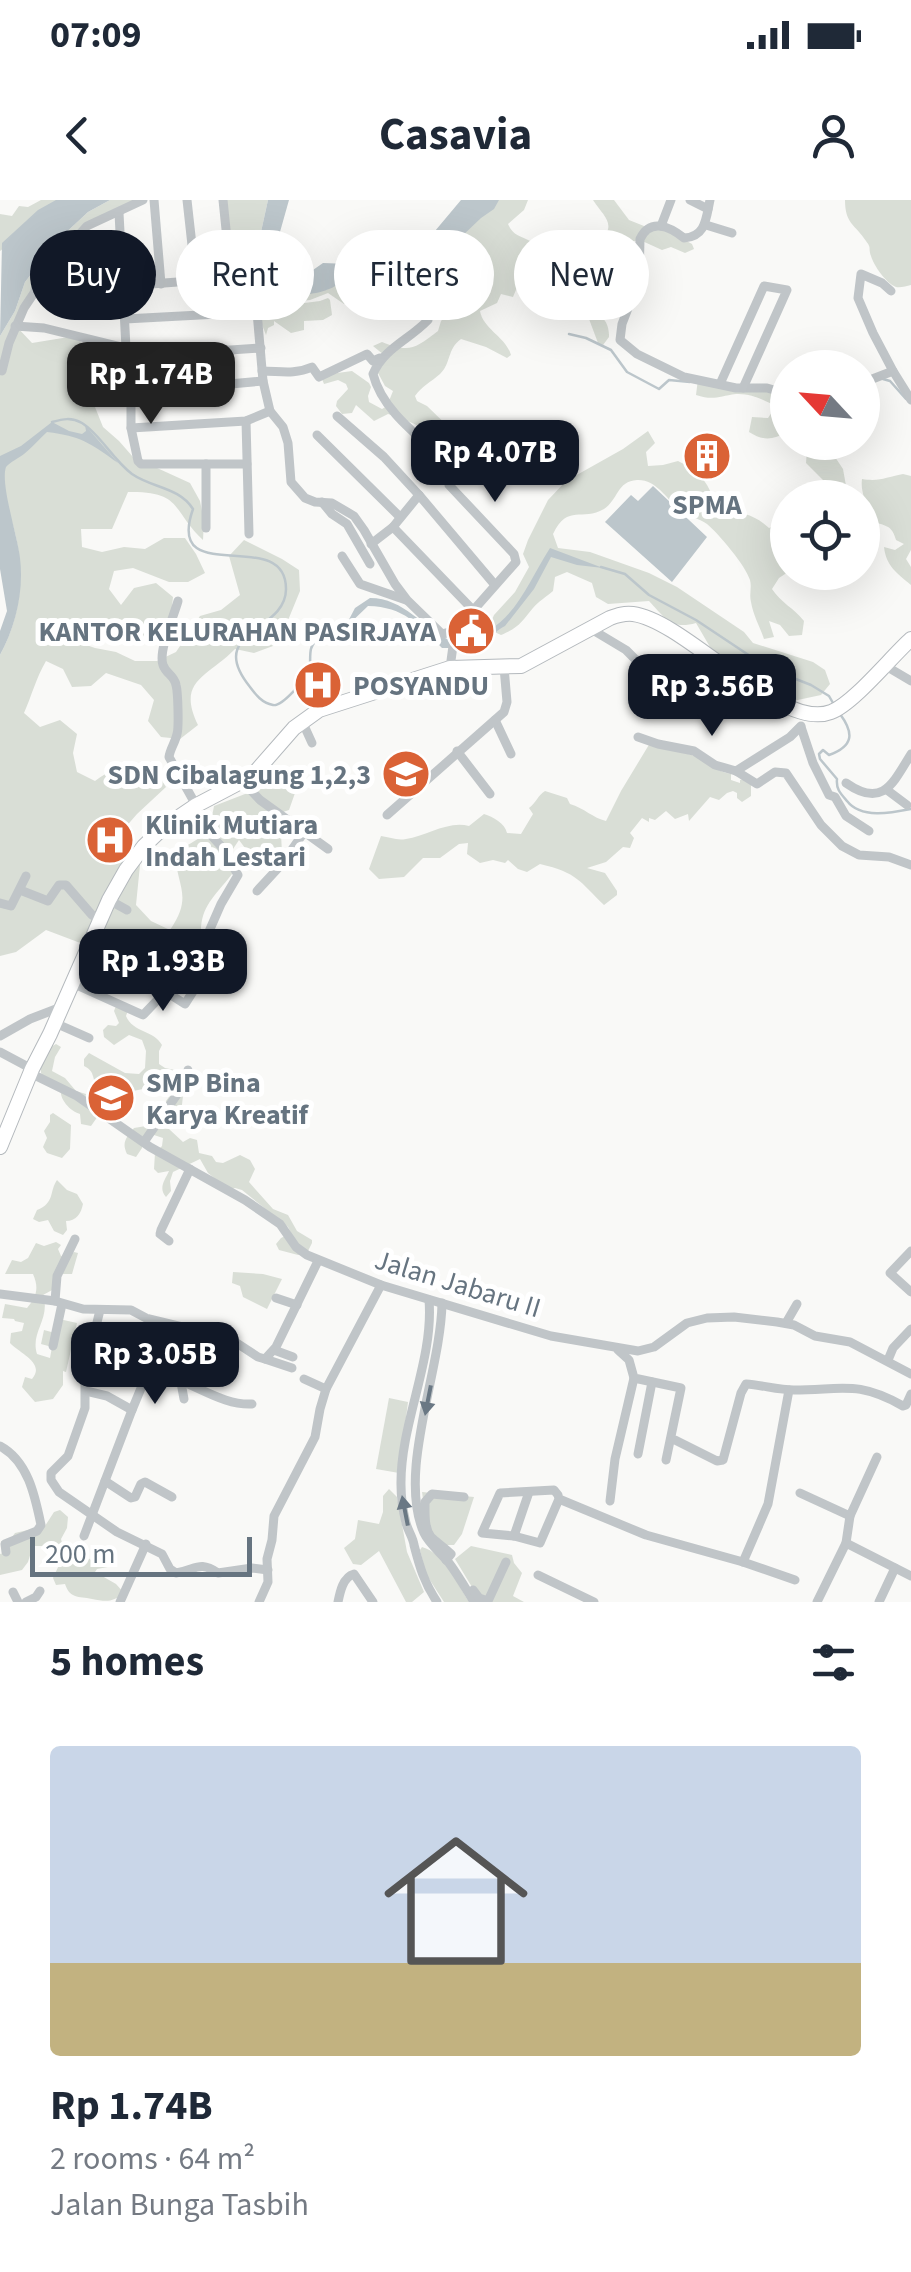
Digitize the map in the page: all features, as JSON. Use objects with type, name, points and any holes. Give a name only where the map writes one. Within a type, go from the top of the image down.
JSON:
[{"type":"main road","points":[[0,1147],[5,1122],[126,870],[164,826],[258,770],[302,720],[326,707],[384,690],[451,660],[521,666],[617,615],[633,614],[674,633],[804,721],[836,710],[911,639]]},
{"type":"street","points":[[83,230],[143,200]]},
{"type":"street","points":[[154,200],[161,284]]},
{"type":"street","points":[[188,200],[191,230]]},
{"type":"street","points":[[223,200],[226,230]]},
{"type":"street","points":[[660,226],[671,200]]},
{"type":"street","points":[[690,200],[709,204],[706,225],[692,238],[686,239],[660,226],[646,229],[640,239],[640,280],[622,324],[620,340],[637,354],[684,377],[770,389]]},
{"type":"street","points":[[119,212],[120,230]]},
{"type":"street","points":[[706,225],[732,233]]},
{"type":"street","points":[[891,290],[860,274],[858,298],[910,399]]},
{"type":"street","points":[[156,284],[176,283]]},
{"type":"street","points":[[720,384],[764,286],[787,290],[743,388]]},
{"type":"street","points":[[2,371],[15,326],[30,298]]},
{"type":"street","points":[[125,320],[131,428],[138,461],[246,464]]},
{"type":"street","points":[[258,320],[262,376],[270,412],[284,428],[291,482],[305,498],[337,506],[354,516],[407,600],[442,634],[454,634]]},
{"type":"street","points":[[88,400],[92,374],[130,387],[300,372],[312,367],[320,377],[367,354],[373,361],[428,320]]},
{"type":"street","points":[[15,326],[44,328],[127,352],[261,348]]},
{"type":"street","points":[[387,353],[373,374],[375,383],[396,415],[454,469],[451,487],[514,554],[514,566],[454,634],[451,660]]},
{"type":"street","points":[[880,376],[893,371]]},
{"type":"street","points":[[131,428],[246,420],[270,412]]},
{"type":"street","points":[[337,416],[420,495],[495,585]]},
{"type":"street","points":[[246,420],[249,534]]},
{"type":"street","points":[[317,435],[400,517]]},
{"type":"street","points":[[206,464],[206,528]]},
{"type":"street","points":[[371,544],[420,495]]},
{"type":"street","points":[[322,502],[346,524],[370,564]]},
{"type":"street","points":[[392,527],[473,610]]},
{"type":"street","points":[[342,556],[360,584],[407,600]]},
{"type":"street","points":[[178,601],[162,662],[174,678],[176,689],[177,735],[169,757],[209,833],[238,874],[207,936],[197,946]]},
{"type":"street","points":[[590,630],[702,697]]},
{"type":"street","points":[[690,690],[707,656]]},
{"type":"street","points":[[884,665],[911,681]]},
{"type":"street","points":[[386,814],[504,712],[504,667]]},
{"type":"street","points":[[302,720],[312,743]]},
{"type":"street","points":[[496,720],[511,754]]},
{"type":"street","points":[[736,772],[790,737],[804,721]]},
{"type":"street","points":[[804,721],[813,764],[829,795],[836,796],[846,816],[869,831]]},
{"type":"street","points":[[638,738],[694,751],[757,784],[775,772],[786,772],[816,818],[842,846],[859,855],[879,855],[911,865]]},
{"type":"street","points":[[458,751],[490,794]]},
{"type":"street","points":[[846,783],[862,792],[887,790],[911,754]]},
{"type":"street","points":[[243,782],[260,800],[328,850]]},
{"type":"street","points":[[887,790],[907,805]]},
{"type":"street","points":[[257,891],[305,831]]},
{"type":"street","points":[[0,903],[11,906],[26,876]]},
{"type":"street","points":[[20,890],[44,902],[52,897],[58,884],[66,885],[100,920]]},
{"type":"street","points":[[109,900],[128,910]]},
{"type":"street","points":[[90,942],[183,1004],[213,958],[181,940]]},
{"type":"street","points":[[90,942],[170,960]]},
{"type":"street","points":[[72,983],[143,1015],[165,992]]},
{"type":"street","points":[[0,1036],[30,1018],[56,1009],[58,1016],[90,1038]]},
{"type":"street","name":"Jalan Jabaru II","points":[[0,1052],[245,1200],[280,1224],[296,1248],[318,1261],[381,1285],[551,1336],[638,1351],[654,1347],[687,1323],[708,1318],[786,1323],[815,1336],[850,1342],[911,1374]]},
{"type":"street","points":[[144,1142],[183,1086],[188,1070]]},
{"type":"street","points":[[169,1241],[160,1232],[190,1169]]},
{"type":"street","points":[[52,1346],[57,1276],[75,1239]]},
{"type":"street","points":[[911,1251],[890,1273],[911,1292]]},
{"type":"street","points":[[265,1359],[274,1350],[318,1261]]},
{"type":"street","points":[[258,1602],[267,1588],[274,1516],[314,1440],[326,1388],[381,1285]]},
{"type":"street","points":[[0,1294],[100,1310],[130,1310],[146,1318],[229,1338],[258,1357],[292,1368]]},
{"type":"street","points":[[276,1298],[297,1305]]},
{"type":"street","points":[[421,1602],[435,1598],[421,1574],[406,1522],[401,1478],[429,1326],[430,1300]]},
{"type":"street","points":[[442,1303],[439,1342],[415,1465],[417,1508],[426,1537],[448,1557],[480,1598],[488,1601],[506,1562]]},
{"type":"street","points":[[786,1323],[797,1304]]},
{"type":"street","points":[[100,1310],[85,1372],[86,1408],[68,1456],[51,1473],[54,1486],[123,1535],[162,1554],[176,1572],[201,1566],[221,1573],[268,1570]]},
{"type":"street","points":[[888,1360],[893,1348],[911,1329]]},
{"type":"street","points":[[610,1502],[615,1459],[634,1378],[629,1360],[616,1348]]},
{"type":"street","points":[[274,1350],[293,1356]]},
{"type":"street","points":[[184,1399],[180,1382],[188,1366]]},
{"type":"street","points":[[84,1536],[132,1410],[150,1374],[252,1404]]},
{"type":"street","points":[[304,1378],[326,1388]]},
{"type":"street","points":[[634,1378],[681,1388],[666,1460]]},
{"type":"street","points":[[638,1454],[652,1382]]},
{"type":"street","points":[[676,1440],[723,1460],[744,1385],[789,1390],[850,1387],[869,1390],[902,1406],[911,1394]]},
{"type":"street","points":[[743,1562],[768,1504],[789,1390]]},
{"type":"street","points":[[86,1391],[108,1396],[132,1410]]},
{"type":"street","points":[[0,1446],[14,1456],[32,1486],[41,1524],[37,1531],[5,1544],[6,1552]]},
{"type":"street","points":[[818,1602],[846,1543],[850,1516],[877,1458]]},
{"type":"street","points":[[105,1481],[131,1498],[145,1482],[172,1497]]},
{"type":"street","points":[[554,1490],[558,1495],[540,1543],[484,1534],[483,1528],[500,1493],[529,1492],[554,1490]]},
{"type":"street","points":[[514,1536],[529,1492]]},
{"type":"street","points":[[800,1493],[850,1516]]},
{"type":"street","points":[[464,1497],[432,1494],[425,1502],[425,1519],[432,1537],[441,1543],[474,1602]]},
{"type":"street","points":[[559,1500],[646,1535],[795,1580]]},
{"type":"street","points":[[414,1544],[426,1537]]},
{"type":"street","points":[[846,1543],[911,1576]]},
{"type":"street","points":[[120,1602],[146,1544]]},
{"type":"street","points":[[879,1602],[895,1568]]},
{"type":"street","points":[[338,1602],[349,1575],[354,1574],[372,1602]]},
{"type":"street","points":[[538,1575],[594,1602]]},
{"type":"street","points":[[19,1599],[36,1597],[40,1591]]},
{"type":"shaded area","points":[[41,200],[68,200],[0,251],[0,214],[12,216],[19,206],[28,207]]},
{"type":"shaded area","points":[[56,200],[110,200],[88,212],[69,230],[30,230],[30,276],[0,336],[2,243],[38,210]]},
{"type":"shaded area","points":[[110,200],[143,200],[85,230],[69,230],[88,212]]},
{"type":"shaded area","points":[[223,200],[268,200],[261,230],[226,230]]},
{"type":"shaded area","points":[[268,200],[289,200],[281,230],[261,230]]},
{"type":"shaded area","points":[[461,200],[499,200],[468,230],[436,230]]},
{"type":"shaded area","points":[[496,200],[528,200],[524,210],[508,224],[514,232],[513,297],[501,294],[494,304],[494,230],[463,230]]},
{"type":"shaded area","points":[[593,200],[614,200],[629,220],[663,228],[692,244],[694,249],[685,253],[671,247],[662,250],[649,244],[649,230],[608,230],[607,220]]},
{"type":"shaded area","points":[[845,200],[911,200],[911,285],[896,287],[881,274],[868,244],[849,219]]},
{"type":"shaded area","points":[[323,263],[334,263],[334,287],[315,293],[314,269]]},
{"type":"shaded area","points":[[30,276],[30,306],[16,326],[32,343],[75,336],[100,368],[102,385],[95,407],[103,427],[133,457],[190,483],[200,501],[204,521],[203,540],[167,499],[128,492],[112,529],[81,529],[82,547],[102,552],[124,547],[145,549],[164,538],[185,538],[205,573],[188,582],[169,582],[133,568],[114,571],[109,589],[121,605],[134,588],[156,583],[173,597],[165,635],[148,643],[91,629],[75,641],[135,661],[157,661],[176,652],[200,616],[221,610],[240,595],[229,556],[244,540],[299,570],[300,591],[273,646],[254,653],[235,649],[198,681],[191,698],[198,725],[180,739],[161,737],[148,721],[154,700],[141,685],[106,673],[91,686],[72,687],[63,669],[46,661],[24,713],[40,727],[60,720],[77,734],[73,753],[77,772],[95,781],[124,766],[155,770],[166,787],[124,829],[129,848],[140,865],[136,905],[151,921],[170,930],[182,899],[175,851],[202,835],[214,806],[276,782],[295,793],[289,810],[271,816],[281,834],[282,853],[266,869],[239,840],[229,855],[232,874],[204,914],[202,945],[176,973],[158,981],[46,930],[16,952],[0,956],[0,655],[16,614],[20,573],[15,532],[0,490],[0,336],[15,311]]},
{"type":"shaded area","points":[[334,285],[334,297],[328,293],[314,298],[314,292]]},
{"type":"shaded area","points":[[330,300],[332,315],[323,320],[304,321],[304,330],[291,333],[274,321],[266,335],[260,320],[314,320],[314,302]]},
{"type":"shaded area","points":[[484,320],[511,355],[507,358],[461,339],[440,374],[415,396],[459,437],[454,466],[445,472],[428,467],[425,457],[438,446],[429,434],[388,414],[374,421],[356,405],[352,413],[342,414],[336,406],[348,389],[346,384],[338,380],[324,384],[322,379],[352,371],[369,383],[369,402],[382,409],[393,391],[378,373],[384,355],[373,346],[382,342],[412,347],[438,331],[441,321]]},
{"type":"shaded area","points":[[589,320],[606,323],[609,337],[603,345],[598,343]]},
{"type":"shaded area","points":[[698,379],[770,391],[770,403],[746,395],[696,395]]},
{"type":"shaded area","points":[[770,415],[770,438],[749,432],[752,417]]},
{"type":"shaded area","points":[[52,422],[82,434],[85,425],[118,463],[85,442],[47,432],[6,467],[5,485],[19,549],[21,583],[14,620],[0,655],[0,631],[7,611],[0,569],[0,456],[21,446]]},
{"type":"shaded area","points":[[648,431],[655,443],[646,452],[648,466],[678,461],[702,478],[715,504],[770,528],[770,590],[804,621],[802,635],[789,636],[780,625],[769,621],[774,637],[764,639],[750,599],[750,580],[738,559],[707,524],[680,511],[650,483],[630,481],[604,509],[564,519],[553,534],[558,548],[590,552],[649,573],[744,632],[753,643],[813,662],[825,670],[830,684],[821,695],[793,701],[722,657],[710,647],[696,623],[674,624],[649,601],[608,604],[596,597],[592,583],[567,572],[555,577],[553,591],[516,627],[501,635],[488,629],[529,567],[523,554],[548,500],[566,481]]},
{"type":"shaded area","points":[[837,460],[845,480],[823,480],[806,463]]},
{"type":"shaded area","points":[[911,476],[911,550],[906,559],[911,567],[911,585],[897,573],[885,554],[884,547],[895,550],[904,544],[880,523],[878,480]]},
{"type":"shaded area","points":[[653,486],[707,537],[672,582],[605,522],[631,495],[638,501]]},
{"type":"shaded area","points":[[550,548],[603,568],[551,557],[534,589],[505,626],[478,646],[458,651],[460,642],[493,628],[505,618]]},
{"type":"shaded area","points":[[370,598],[403,608],[451,641],[450,648],[442,648],[409,618],[381,607],[368,606],[344,629],[355,608]]},
{"type":"shaded area","points":[[650,743],[697,757],[731,774],[731,780],[740,783],[743,779],[751,785],[751,796],[742,802],[733,791],[719,800],[710,797],[689,821],[688,814],[675,819],[666,811],[655,820],[649,818],[649,822],[642,818],[630,833],[634,838],[630,848],[623,847],[606,862],[587,868],[605,873],[617,891],[604,905],[563,871],[540,864],[527,872],[508,860],[480,863],[467,854],[468,843],[459,844],[440,858],[423,858],[404,877],[379,879],[369,869],[381,836],[403,839],[446,827],[469,826],[484,814],[501,823],[507,833],[521,834],[533,814],[529,808],[545,791],[567,798],[570,804],[606,821]]},
{"type":"shaded area","points":[[116,1006],[128,1010],[126,1016],[133,1026],[158,1040],[162,1045],[159,1064],[180,1071],[178,1080],[164,1080],[153,1087],[128,1092],[116,1081],[97,1088],[92,1073],[84,1066],[89,1053],[125,1073],[139,1074],[145,1068],[142,1040],[129,1035],[114,1045],[104,1037],[103,1030],[108,1025],[119,1023]]},
{"type":"shaded area","points":[[56,1044],[61,1047],[52,1071],[76,1091],[86,1094],[84,1106],[98,1116],[91,1126],[81,1124],[80,1114],[66,1104],[61,1089],[42,1077],[43,1058]]},
{"type":"shaded area","points":[[171,1094],[183,1096],[181,1113],[169,1123],[169,1129],[183,1142],[197,1140],[199,1153],[212,1156],[216,1162],[240,1155],[250,1160],[255,1169],[249,1182],[273,1209],[288,1215],[297,1231],[312,1240],[307,1253],[279,1250],[276,1244],[291,1233],[288,1227],[242,1190],[229,1190],[208,1173],[200,1159],[173,1172],[171,1191],[166,1197],[162,1187],[169,1171],[158,1173],[154,1169],[155,1153],[163,1138],[151,1134],[142,1142],[136,1157],[127,1154],[125,1143],[129,1134],[167,1108]]},
{"type":"shaded area","points":[[53,1113],[71,1125],[70,1149],[62,1158],[47,1153],[43,1147],[47,1138],[44,1131]]},
{"type":"shaded area","points":[[57,1180],[77,1194],[83,1204],[73,1220],[66,1221],[63,1235],[54,1231],[48,1220],[33,1219],[49,1201]]},
{"type":"shaded area","points":[[56,1242],[61,1245],[61,1256],[78,1253],[72,1274],[57,1274],[54,1289],[43,1295],[37,1354],[50,1358],[52,1347],[41,1344],[44,1330],[55,1333],[59,1319],[77,1323],[66,1372],[63,1371],[63,1385],[53,1399],[35,1402],[22,1387],[25,1377],[32,1379],[35,1373],[34,1363],[10,1343],[11,1333],[22,1331],[24,1323],[2,1318],[5,1304],[27,1308],[35,1296],[36,1284],[33,1274],[5,1274],[12,1260],[21,1262],[28,1258],[36,1243],[44,1246]]},
{"type":"shaded area","points":[[233,1272],[282,1279],[267,1309],[243,1297],[240,1286],[232,1283]]},
{"type":"shaded area","points":[[389,1398],[408,1402],[399,1473],[376,1469]]},
{"type":"shaded area","points":[[389,1489],[397,1497],[407,1552],[424,1592],[412,1602],[406,1602],[379,1551],[361,1565],[353,1564],[344,1548],[355,1539],[358,1520],[379,1524],[383,1496]]},
{"type":"shaded area","points":[[422,1492],[474,1497],[462,1534],[454,1545],[443,1545],[427,1527]]},
{"type":"shaded area","points":[[60,1510],[68,1517],[61,1539],[63,1547],[78,1550],[91,1560],[112,1563],[113,1566],[95,1572],[116,1584],[124,1593],[120,1596],[106,1601],[79,1597],[72,1595],[65,1584],[56,1585],[53,1578],[66,1550],[54,1546],[33,1546],[22,1570],[0,1575],[0,1554],[10,1551],[15,1533],[45,1526],[54,1512]]},
{"type":"shaded area","points":[[471,1546],[512,1555],[522,1573],[513,1596],[524,1602],[481,1602],[455,1559]]},
{"type":"shaded area","points":[[422,1547],[443,1562],[469,1602],[444,1602],[426,1574]]},
{"type":"waterway","points":[[569,334],[611,350],[627,372],[659,389],[669,380],[690,382]]},
{"type":"waterway","points":[[883,379],[890,381],[906,399]]},
{"type":"waterway","points":[[52,422],[67,419],[82,423],[132,474],[187,502],[193,509],[189,533],[195,547],[210,553],[267,561],[281,570],[286,589],[283,604],[241,643],[236,654],[238,668],[262,701],[273,705],[288,697],[309,670],[313,644],[344,629]]},
{"type":"waterway","points":[[601,567],[625,574],[649,595],[696,620],[768,668],[811,685],[833,703]]},
{"type":"waterway","points":[[840,714],[848,727],[847,743],[829,755],[823,750],[819,754],[837,779],[840,793],[853,807],[868,812],[911,809]]},
{"type":"place","name":"SPMA","points":[[707,456]]},
{"type":"place","name":"KANTOR KELURAHAN PASIRJAYA","points":[[471,631]]},
{"type":"place","name":"POSYANDU","points":[[318,685]]},
{"type":"place","name":"SDN Cibalagung 1,2,3","points":[[406,774]]},
{"type":"place","name":"Klinik Mutiara Indah Lestari","points":[[110,840]]},
{"type":"place","name":"SMP Bina Karya Kreatif","points":[[111,1098]]}]
